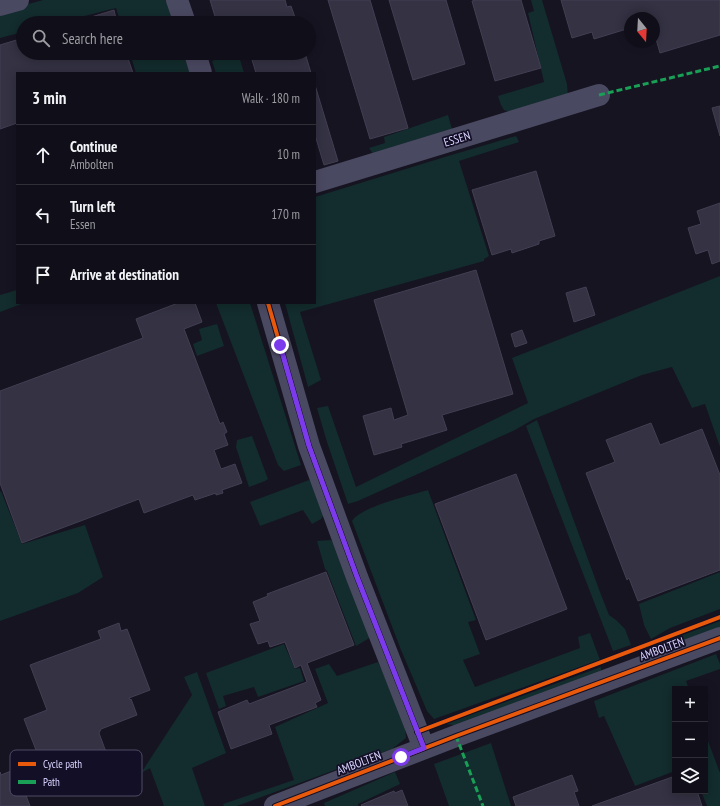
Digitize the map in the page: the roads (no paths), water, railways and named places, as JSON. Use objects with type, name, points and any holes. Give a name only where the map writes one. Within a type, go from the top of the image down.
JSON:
[{"type":"street","points":[[0,5],[18,0]]},
{"type":"street","points":[[177,0],[183,16]]},
{"type":"street","points":[[197,60],[201,72]]},
{"type":"street","name":"ESSEN","points":[[316,182],[599,95]]},
{"type":"street","points":[[268,304],[309,446],[357,577],[424,748]]},
{"type":"street","name":"AMBOLTEN","points":[[275,806],[424,748],[720,638]]}]
